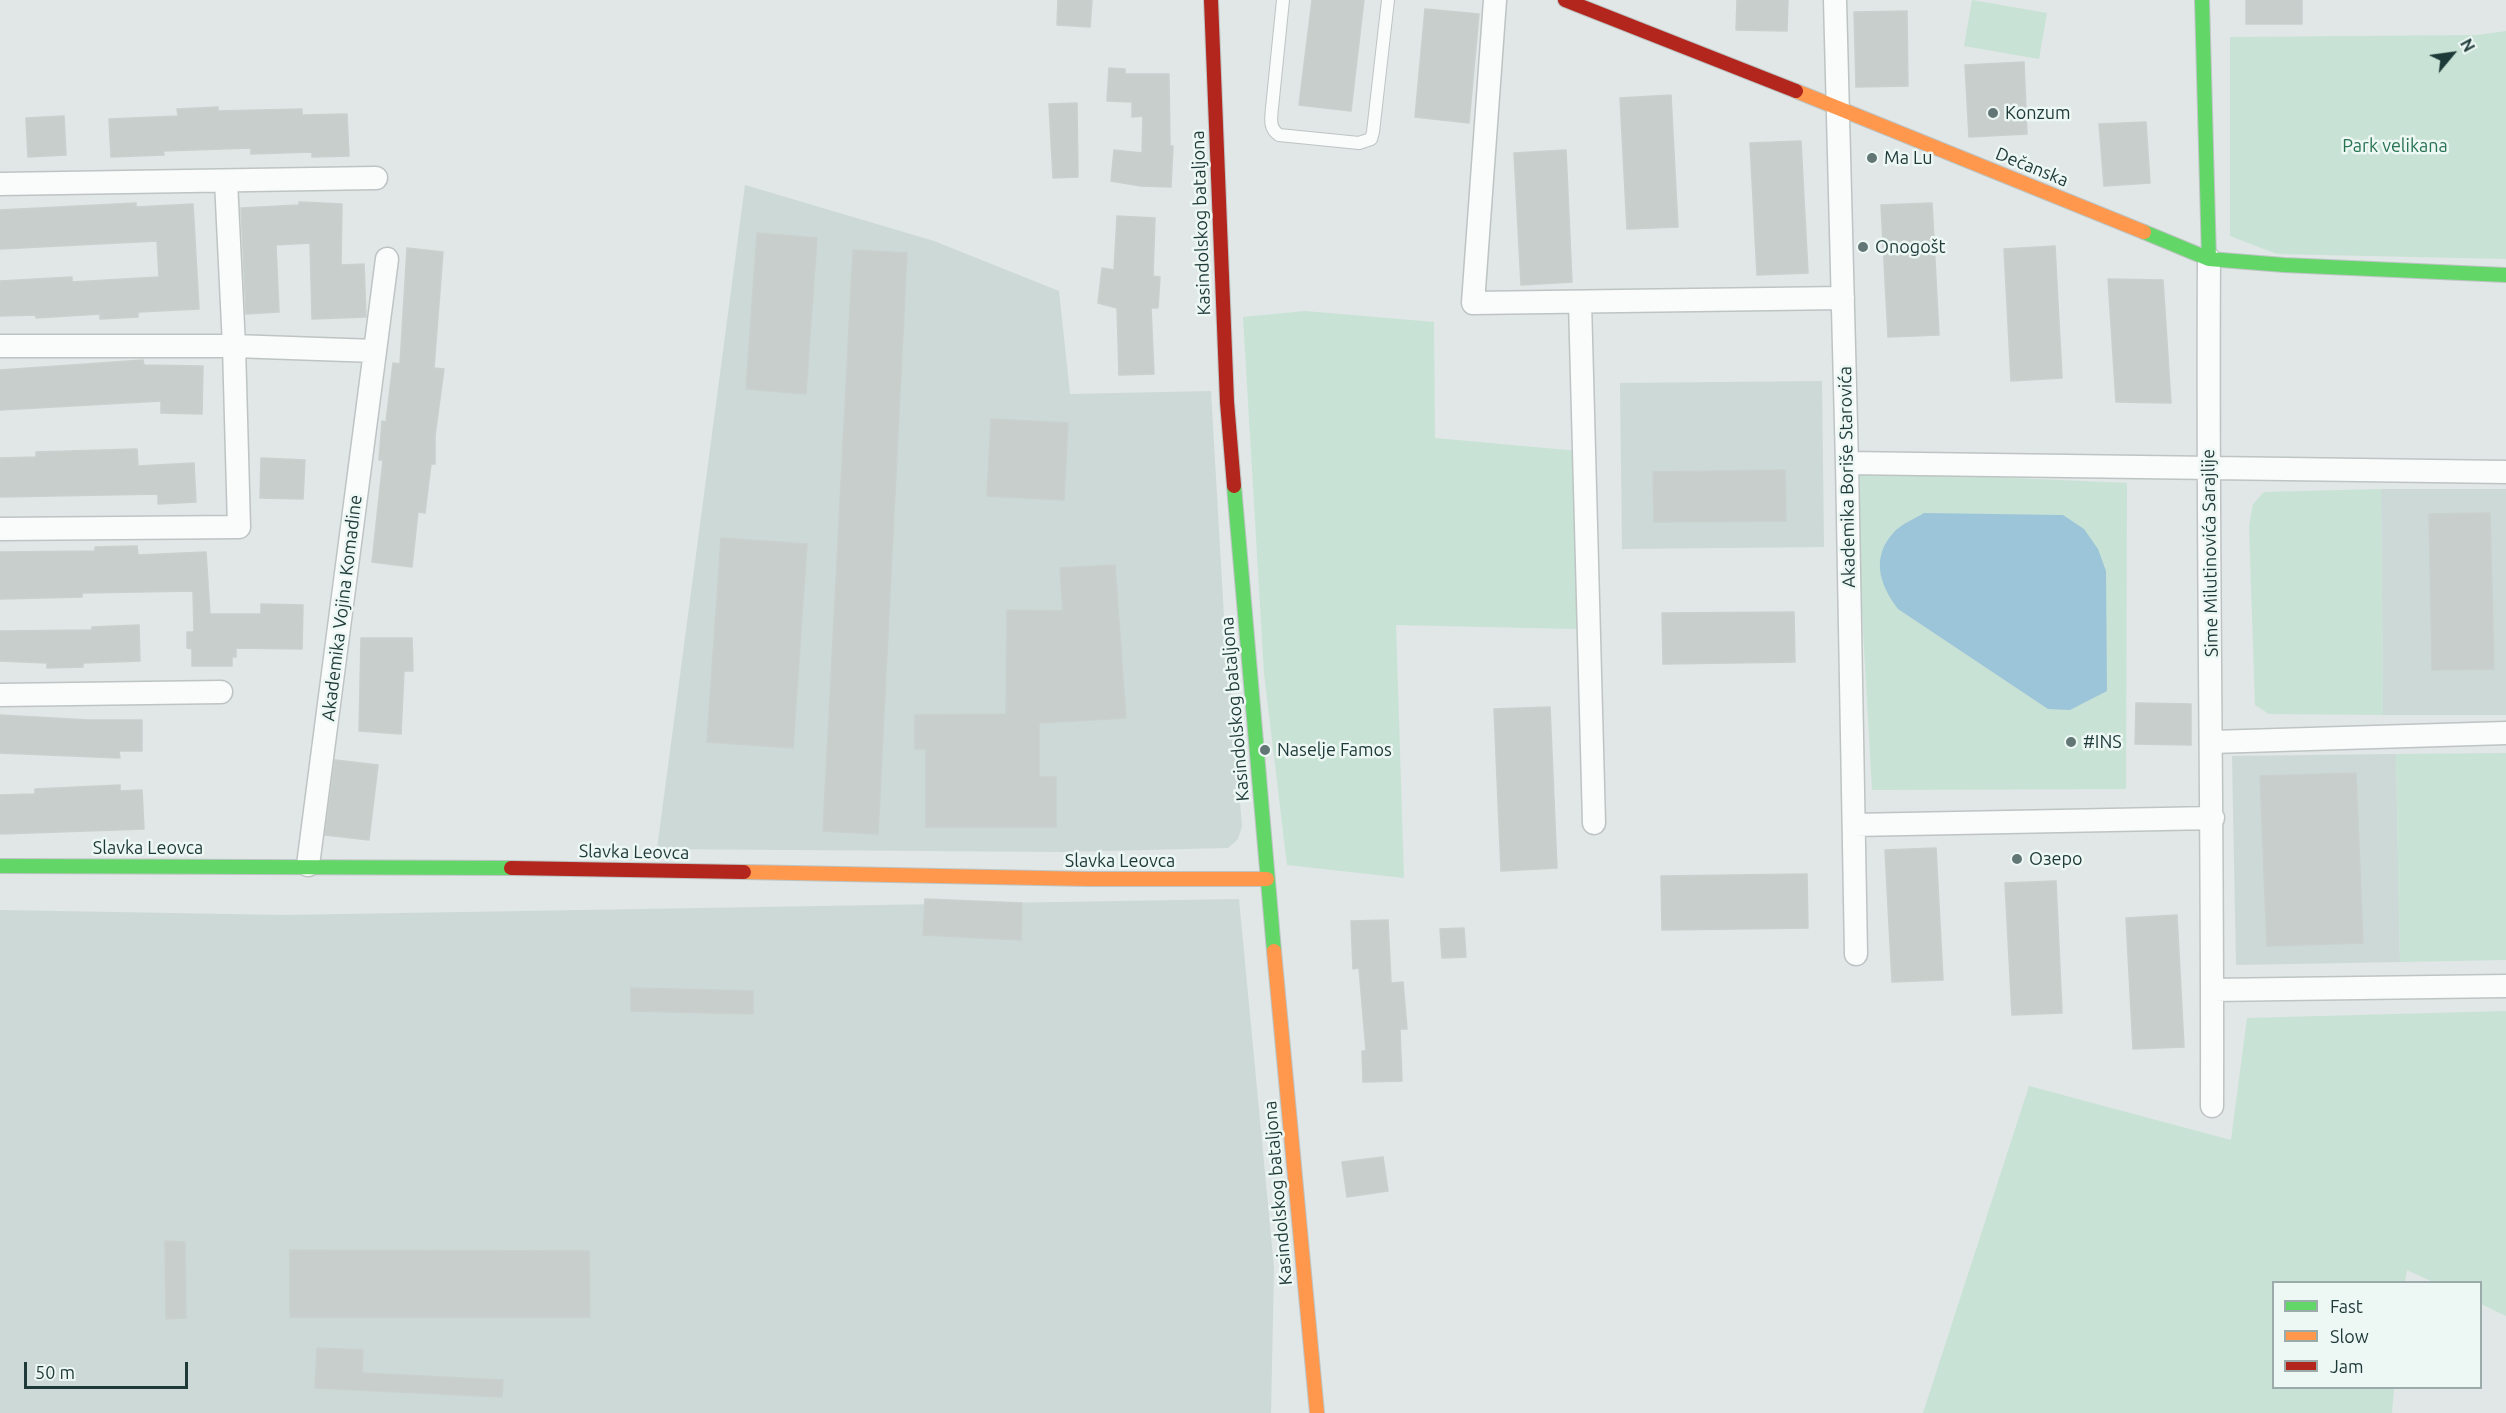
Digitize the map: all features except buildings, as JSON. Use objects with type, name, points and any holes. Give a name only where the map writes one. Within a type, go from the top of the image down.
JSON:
[{"type":"street","name":"Kasindolskog bataljona","points":[[1211,0],[1227,402],[1267,879],[1317,1413]]},
{"type":"street","points":[[1495,0],[1473,303],[1843,298]]},
{"type":"street","name":"Dečanska","points":[[1565,0],[1838,107],[2210,258],[2284,265],[2506,275]]},
{"type":"street","name":"Akademika Boriše Starovića","points":[[1835,0],[1847,463],[1856,954]]},
{"type":"street","name":"Sime Milutinovića Sarajlije","points":[[2202,0],[2210,258],[2208,468],[2213,818],[2212,1106]]},
{"type":"street","points":[[0,184],[376,178]]},
{"type":"street","points":[[0,529],[239,527],[226,181]]},
{"type":"street","name":"Akademika Vojina Komadine","points":[[308,865],[387,259]]},
{"type":"street","points":[[1580,302],[1594,824]]},
{"type":"street","points":[[0,346],[234,346],[375,351]]},
{"type":"street","points":[[1847,463],[2506,472]]},
{"type":"street","points":[[0,695],[221,692]]},
{"type":"street","points":[[2212,742],[2506,733]]},
{"type":"street","points":[[1854,825],[2213,818]]},
{"type":"street","name":"Slavka Leovca","points":[[0,866],[308,865],[876,874],[1087,880],[1267,879]]},
{"type":"street","points":[[2212,990],[2506,986]]},
{"type":"lane","points":[[1283,0],[1270,124],[1279,135],[1359,142],[1371,139],[1373,132],[1388,0]]},
{"type":"shaded area","points":[[745,185],[934,241],[1059,291],[1070,394],[1211,391],[1224,617],[1242,826],[1238,839],[1228,848],[1063,852],[657,849]]},
{"type":"shaded area","points":[[1822,381],[1824,547],[1622,549],[1620,383]]},
{"type":"shaded area","points":[[2381,489],[2506,489],[2506,715],[2383,715]]},
{"type":"shaded area","points":[[2396,754],[2400,962],[2236,965],[2232,756]]},
{"type":"shaded area","points":[[1239,899],[1274,1268],[1271,1413],[0,1413],[0,910],[284,915]]},
{"type":"green space","points":[[1972,0],[2047,13],[2039,59],[1964,46]]},
{"type":"green space","name":"Park velikana","points":[[2506,31],[2506,259],[2277,254],[2230,236],[2230,37],[2478,35]]},
{"type":"green space","points":[[1305,311],[1434,322],[1435,438],[1589,452],[1576,629],[1396,625],[1404,878],[1287,865],[1264,673],[1243,317]]},
{"type":"green space","points":[[1854,471],[2127,483],[2126,789],[1872,790]]},
{"type":"green space","points":[[2381,489],[2383,715],[2269,714],[2255,705],[2249,526],[2253,504],[2264,492]]},
{"type":"green space","points":[[2506,753],[2506,960],[2400,962],[2396,754]]},
{"type":"green space","points":[[2506,1011],[2506,1316],[2482,1304],[2482,1281],[2431,1281],[2407,1270],[2405,1281],[2272,1281],[2272,1389],[2394,1389],[2392,1413],[1923,1413],[2029,1086],[2231,1140],[2247,1018]]},
{"type":"water","points":[[1924,513],[2063,515],[2084,529],[2098,549],[2106,571],[2107,691],[2070,710],[2048,709],[1898,609],[1882,580],[1880,560],[1888,540],[1896,530]]},
{"type":"traffic: fast","points":[[2202,0],[2209,259]]},
{"type":"traffic: fast","points":[[2144,232],[2209,259],[2284,265],[2506,275]]},
{"type":"traffic: fast","points":[[1234,486],[1274,951]]},
{"type":"traffic: fast","points":[[0,866],[511,868]]},
{"type":"traffic: slow","points":[[1796,91],[2144,232]]},
{"type":"traffic: slow","points":[[744,872],[1088,879],[1267,879]]},
{"type":"traffic: slow","points":[[1274,951],[1317,1413]]},
{"type":"traffic: jam","points":[[1211,0],[1227,402],[1234,486]]},
{"type":"traffic: jam","points":[[1565,0],[1796,91]]},
{"type":"traffic: jam","points":[[511,868],[744,872]]},
{"type":"place","name":"Konzum","points":[[1993,113]]},
{"type":"place","name":"Ma Lu","points":[[1872,158]]},
{"type":"place","name":"Onogošt","points":[[1863,247]]},
{"type":"place","name":"#INS","points":[[2071,742]]},
{"type":"place","name":"Naselje Famos","points":[[1265,750]]},
{"type":"place","name":"Озеро","points":[[2017,859]]}]
